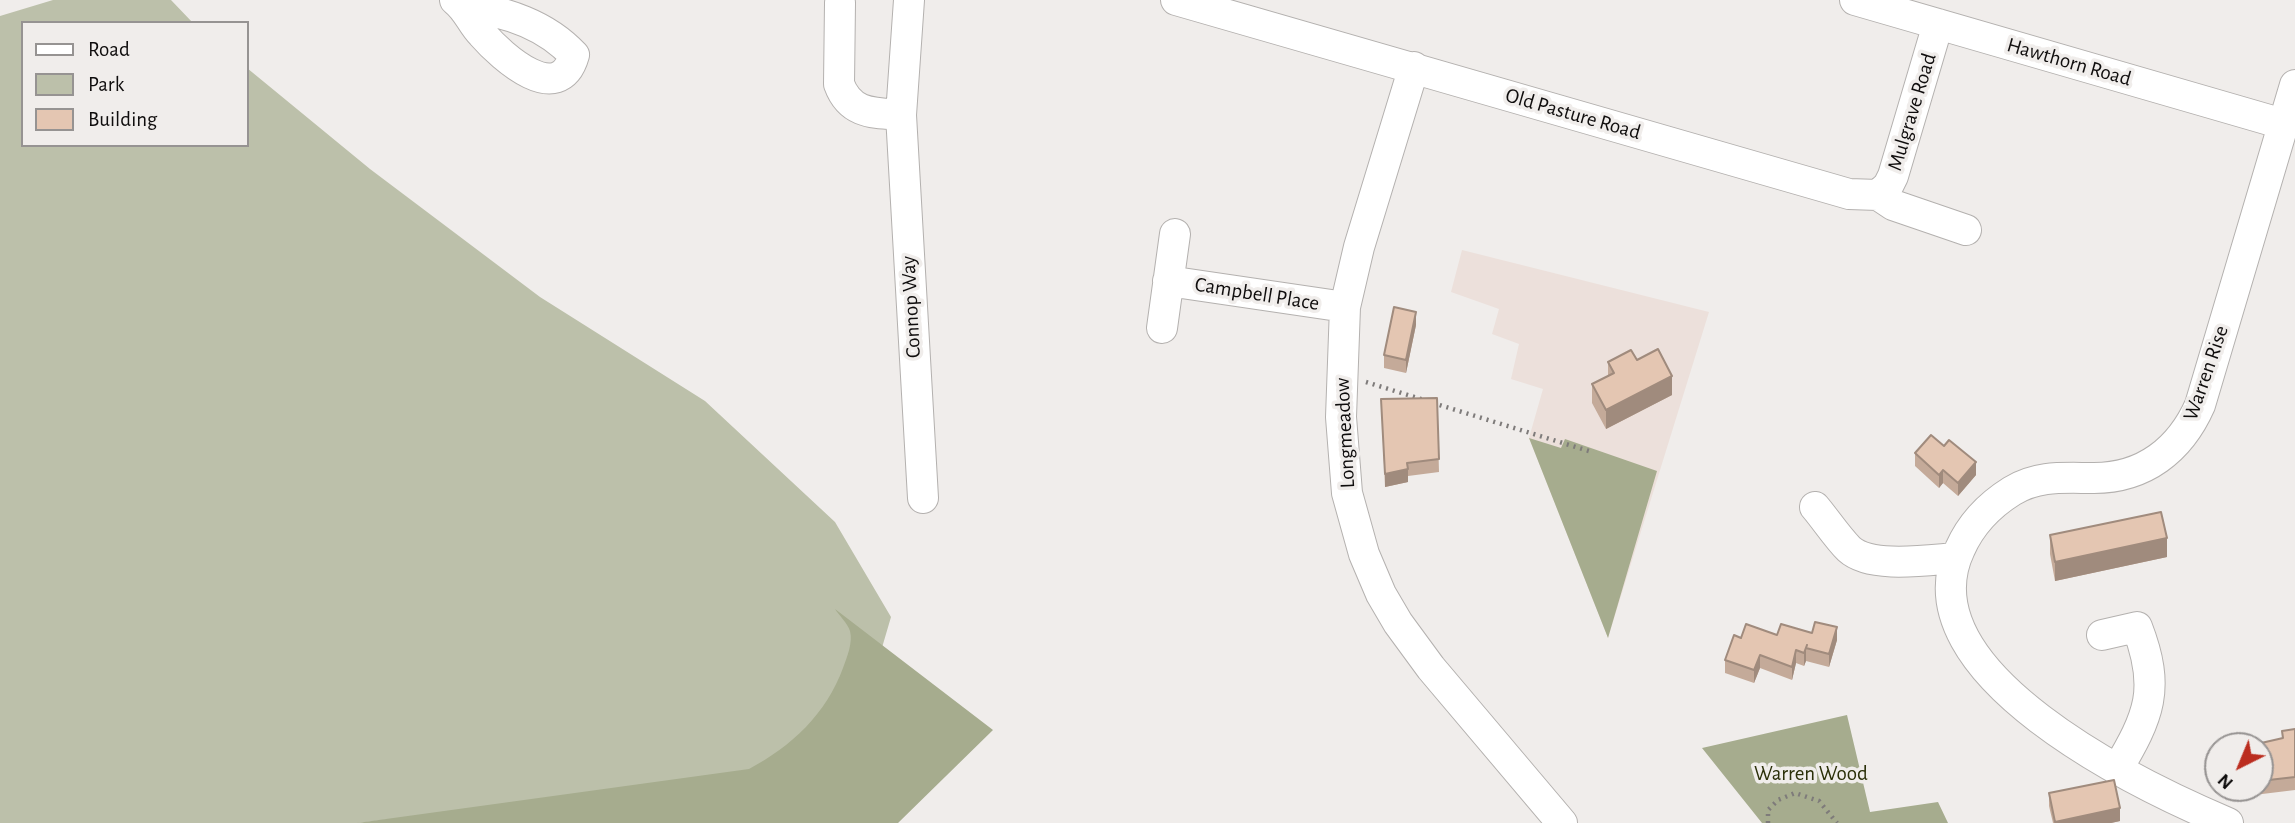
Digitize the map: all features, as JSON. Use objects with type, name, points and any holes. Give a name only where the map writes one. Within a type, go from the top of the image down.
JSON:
[{"type":"street","name":"Connop Way","points":[[908,0],[901,115],[923,498]]},
{"type":"street","name":"Old Pasture Road","points":[[1176,0],[1849,194],[1878,195],[1894,205],[1966,230]]},
{"type":"street","name":"Hawthorn Road","points":[[1855,0],[2283,124]]},
{"type":"street","points":[[840,3],[839,85],[843,94],[849,104],[861,111],[901,115]]},
{"type":"street","name":"Mulgrave Road","points":[[1878,195],[1888,186],[1893,176],[1938,24]]},
{"type":"street","name":"Longmeadow","points":[[1414,67],[1359,247],[1345,307],[1342,354],[1343,462],[1357,533],[1368,564],[1398,623],[1431,668],[1562,823]]},
{"type":"street","name":"Warren Rise","points":[[2228,823],[2176,813],[2029,712],[1984,666],[1967,641],[1953,605],[1951,582],[1956,558],[1971,528],[1985,511],[2022,485],[2050,477],[2097,478],[2126,474],[2151,465],[2178,442],[2200,405],[2295,85]]},
{"type":"street","name":"Campbell Place","points":[[1162,328],[1175,234]]},
{"type":"street","name":"Campbell Place","points":[[1168,281],[1345,307]]},
{"type":"street","points":[[1815,507],[1851,551],[1872,559],[1908,562],[1956,558]]},
{"type":"street","points":[[2102,635],[2137,627],[2150,664],[2149,707],[2142,727],[2117,770]]},
{"type":"path","points":[[1354,378],[1592,452]]},
{"type":"path","points":[[1768,823],[1768,810],[1778,800],[1796,793],[1819,802],[1837,823]]},
{"type":"shaded area","points":[[1462,250],[1709,312],[1608,638],[1529,438],[1543,389],[1511,379],[1519,344],[1492,334],[1499,309],[1451,292]]},
{"type":"green space","points":[[53,0],[171,0],[191,21],[21,21],[21,147],[248,147],[248,69],[370,169],[540,297],[705,401],[835,522],[891,617],[866,702],[787,772],[358,823],[0,823],[0,16]]},
{"type":"green space","points":[[1529,438],[1561,448],[1565,439],[1657,471],[1608,638]]},
{"type":"green space","points":[[835,609],[993,730],[898,823],[357,823],[749,769],[779,750],[806,727],[836,685],[848,655],[851,636],[847,625]]},
{"type":"green space","name":"Warren Wood","points":[[1847,715],[1870,812],[1938,802],[1948,823],[1762,823],[1702,748]]},
{"type":"building","points":[[1394,307],[1416,312],[1406,360],[1384,355]]},
{"type":"building","points":[[1658,349],[1672,376],[1606,410],[1592,384],[1614,373],[1608,362],[1631,350],[1637,360]]},
{"type":"building","points":[[1437,398],[1439,459],[1407,463],[1408,469],[1385,474],[1381,399]]},
{"type":"building","points":[[1931,435],[1944,446],[1949,440],[1976,462],[1958,483],[1943,470],[1939,475],[1915,453]]},
{"type":"building","points":[[2161,512],[2167,538],[2055,562],[2050,535]]},
{"type":"building","points":[[1815,622],[1837,627],[1829,654],[1806,648],[1807,645],[1804,653],[1796,650],[1792,667],[1760,655],[1754,670],[1725,660],[1734,635],[1741,638],[1746,624],[1777,635],[1781,624],[1812,633]]},
{"type":"building","points":[[2295,729],[2295,777],[2274,779],[2274,740],[2283,738],[2282,731]]},
{"type":"building","points":[[2114,780],[2120,808],[2055,822],[2049,793]]}]
